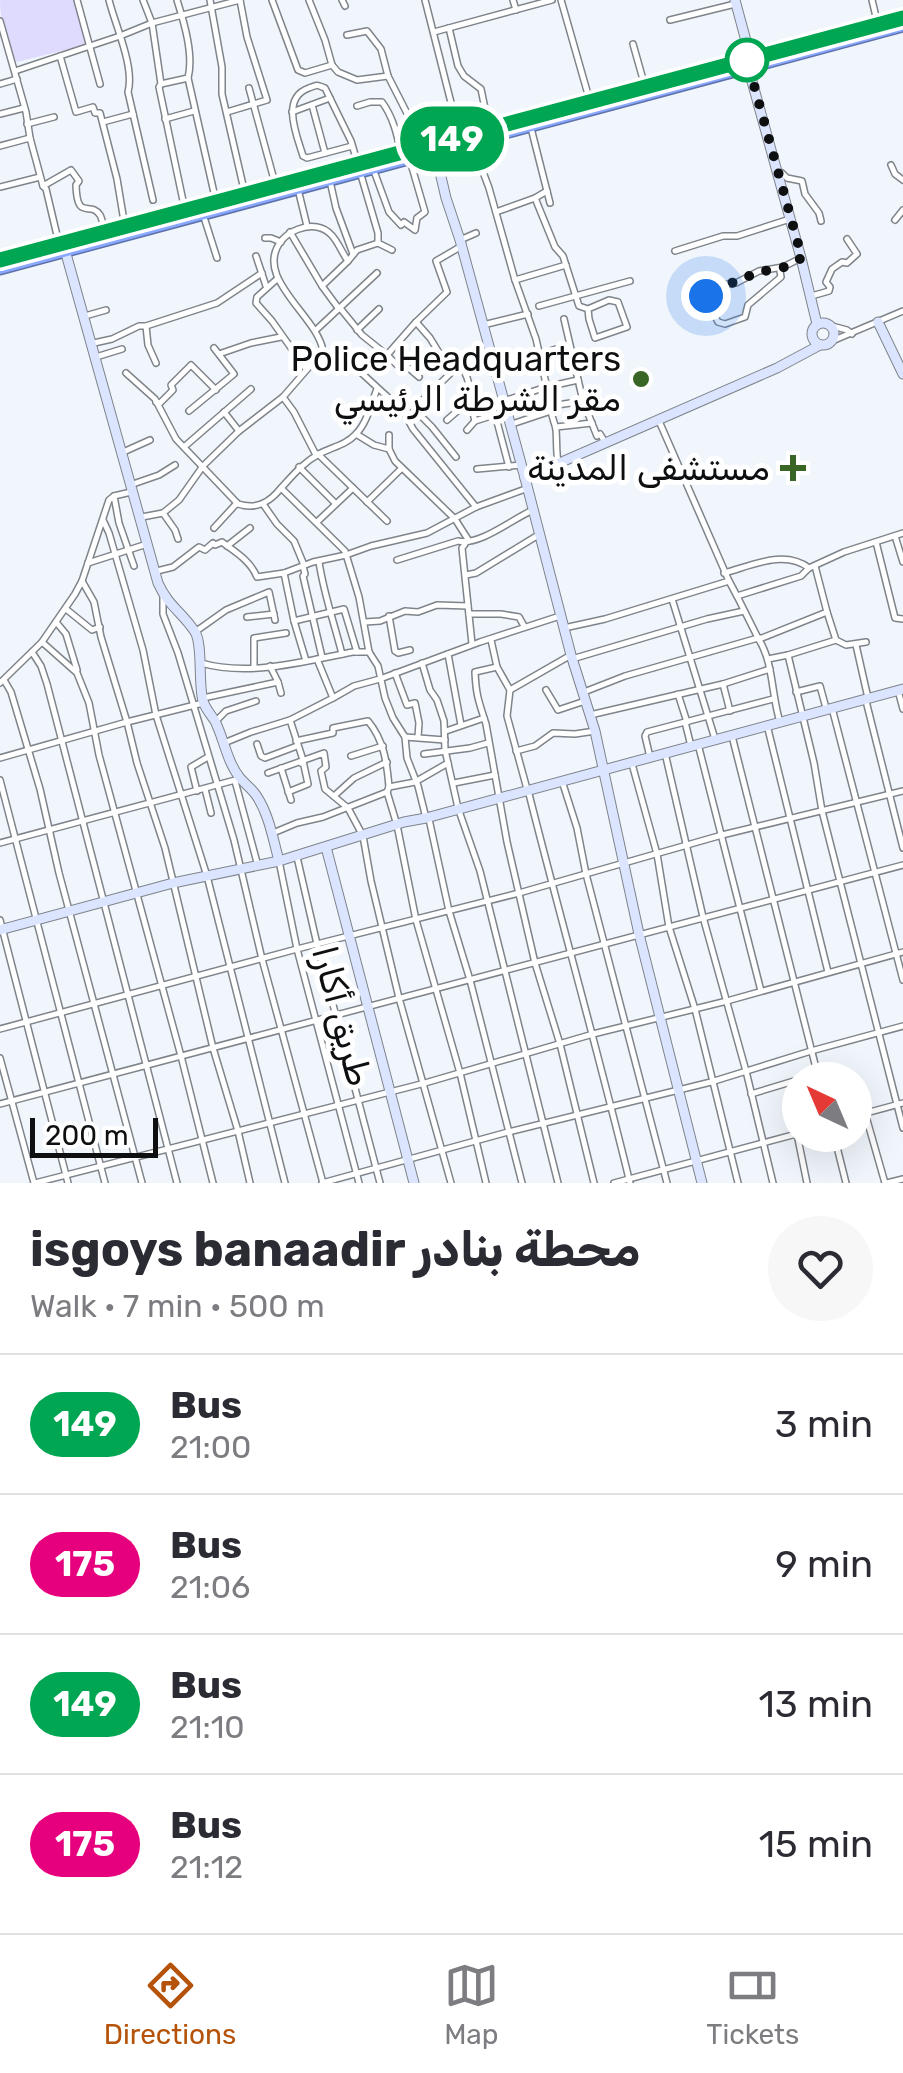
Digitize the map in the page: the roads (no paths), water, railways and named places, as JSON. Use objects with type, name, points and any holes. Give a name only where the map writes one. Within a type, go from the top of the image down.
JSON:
[{"type":"highway","points":[[0,260],[530,125],[750,60],[903,21]]},
{"type":"highway","points":[[463,140],[489,128],[903,21]]},
{"type":"highway","points":[[0,268],[105,232],[203,213],[245,194],[330,180],[363,168]]},
{"type":"street","points":[[77,0],[100,84]]},
{"type":"street","points":[[108,0],[131,83],[128,92],[153,200]]},
{"type":"street","points":[[143,0],[152,23],[161,84],[159,95],[186,215]]},
{"type":"street","points":[[176,0],[182,14],[194,111],[217,206]]},
{"type":"street","points":[[210,0],[222,67],[221,85],[245,194]]},
{"type":"street","points":[[14,71],[152,23],[240,0],[267,100],[227,112]]},
{"type":"street","points":[[272,0],[298,70],[304,73],[332,65]]},
{"type":"street","points":[[309,0],[338,72],[356,80],[388,76]]},
{"type":"street","points":[[425,0],[463,140],[484,172],[540,354],[556,428],[558,462]]},
{"type":"street","points":[[513,0],[516,10]]},
{"type":"street","points":[[434,32],[552,0]]},
{"type":"street","points":[[561,0],[590,102]]},
{"type":"street","points":[[872,0],[878,25]]},
{"type":"street","points":[[670,20],[736,2],[821,327],[801,357]]},
{"type":"street","points":[[0,21],[40,178],[163,595],[163,614],[182,666],[215,722],[238,780],[258,866]]},
{"type":"street","points":[[449,28],[458,66],[481,90],[489,128]]},
{"type":"street","points":[[347,36],[364,30],[370,33],[414,127],[425,212],[417,218],[415,230],[404,222],[401,225],[388,212],[323,86],[298,94],[292,112],[303,156],[352,146]]},
{"type":"street","points":[[633,44],[645,86]]},
{"type":"street","points":[[60,56],[76,112],[93,107],[96,114],[100,113],[126,227]]},
{"type":"street","points":[[750,60],[815,295],[821,327],[814,342],[820,345]]},
{"type":"street","points":[[161,84],[188,78]]},
{"type":"street","points":[[0,84],[16,80]]},
{"type":"street","points":[[250,88],[276,187]]},
{"type":"street","points":[[292,112],[330,98]]},
{"type":"street","points":[[357,106],[382,102],[446,198],[585,696],[639,934],[702,1183]]},
{"type":"street","points":[[312,105],[326,153]]},
{"type":"street","points":[[0,114],[24,108]]},
{"type":"street","points":[[165,118],[194,111]]},
{"type":"street","points":[[103,122],[133,114]]},
{"type":"street","points":[[27,124],[54,117]]},
{"type":"street","points":[[530,125],[550,203]]},
{"type":"street","points":[[0,146],[30,138]]},
{"type":"street","points":[[891,165],[894,174],[903,180]]},
{"type":"street","points":[[363,168],[378,243]]},
{"type":"street","points":[[43,186],[71,170],[79,181],[76,198],[80,207],[100,213],[105,232]]},
{"type":"street","points":[[782,173],[802,181],[821,221]]},
{"type":"street","points":[[0,187],[40,178]]},
{"type":"street","points":[[330,180],[351,258]]},
{"type":"street","points":[[297,184],[307,227]]},
{"type":"street","points":[[496,212],[547,191]]},
{"type":"street","points":[[535,198],[563,256],[579,306],[588,310],[609,300],[618,302],[627,327],[595,338],[588,310]]},
{"type":"street","points":[[896,220],[903,210]]},
{"type":"street","points":[[203,213],[217,258]]},
{"type":"street","points":[[675,251],[790,219]]},
{"type":"street","points":[[139,517],[163,513],[186,492],[203,466],[283,396],[323,351],[316,330],[278,278],[274,257],[280,242],[290,232],[318,227],[334,236],[339,249],[351,258]]},
{"type":"street","points":[[290,232],[322,286],[357,330],[397,365],[408,365],[419,378]]},
{"type":"street","points":[[387,355],[446,292],[436,259],[476,232]]},
{"type":"street","points":[[265,238],[280,242]]},
{"type":"street","points":[[815,295],[829,291],[826,279],[832,269],[857,254],[847,239]]},
{"type":"street","points":[[322,286],[357,250],[378,243],[392,250]]},
{"type":"street","points":[[256,256],[267,287]]},
{"type":"street","points":[[703,294],[714,286],[732,284],[802,258]]},
{"type":"street","points":[[515,280],[566,266]]},
{"type":"street","points":[[695,288],[703,294],[720,324],[742,319],[748,305],[781,277],[782,268]]},
{"type":"street","points":[[90,344],[216,303],[262,273]]},
{"type":"street","points":[[316,330],[378,273]]},
{"type":"street","points":[[278,278],[256,298],[256,303],[306,369]]},
{"type":"street","points":[[539,306],[630,281]]},
{"type":"street","points":[[82,317],[106,310]]},
{"type":"street","points":[[357,330],[379,310]]},
{"type":"street","points":[[156,571],[173,567],[199,548],[204,550],[222,542],[236,550],[257,576],[284,574],[371,546],[428,533],[527,483],[558,462],[903,311]]},
{"type":"street","points":[[484,324],[528,314]]},
{"type":"street","points":[[564,320],[583,401],[597,436],[600,434],[605,442]]},
{"type":"street","points":[[323,351],[343,356],[377,389],[410,405],[424,399],[453,370],[416,322]]},
{"type":"street","points":[[878,322],[903,374]]},
{"type":"street","points":[[146,326],[148,345],[156,363]]},
{"type":"street","points":[[821,327],[852,334]]},
{"type":"street","points":[[821,327],[834,332],[832,341]]},
{"type":"street","points":[[189,411],[234,374],[216,351],[281,337]]},
{"type":"street","points":[[540,354],[569,345]]},
{"type":"street","points":[[94,357],[122,349]]},
{"type":"street","points":[[518,366],[540,362]]},
{"type":"street","points":[[156,402],[174,390],[171,385],[192,365],[216,390]]},
{"type":"street","points":[[126,373],[150,393],[176,439],[237,503],[252,507],[273,498],[299,467],[356,434],[377,389]]},
{"type":"street","points":[[465,373],[476,422]]},
{"type":"street","points":[[467,430],[546,387],[579,380]]},
{"type":"street","points":[[184,447],[252,390]]},
{"type":"street","points":[[283,396],[317,455],[388,521]]},
{"type":"street","points":[[510,425],[551,408],[583,401]]},
{"type":"street","points":[[399,403],[413,430],[476,507]]},
{"type":"street","points":[[447,420],[462,406],[472,403]]},
{"type":"street","points":[[410,405],[456,456]]},
{"type":"street","points":[[224,412],[239,431]]},
{"type":"street","points":[[495,414],[509,467]]},
{"type":"street","points":[[658,419],[724,573],[767,654],[780,722]]},
{"type":"street","points":[[556,428],[592,423]]},
{"type":"street","points":[[356,434],[389,449]]},
{"type":"street","points":[[389,435],[389,449],[402,468],[453,518],[467,542]]},
{"type":"street","points":[[120,454],[150,440]]},
{"type":"street","points":[[142,1183],[28,750],[10,692],[2,682],[42,642],[82,581],[109,500],[175,464]]},
{"type":"street","points":[[477,469],[522,465]]},
{"type":"street","points":[[299,467],[336,504]]},
{"type":"street","points":[[367,502],[402,468]]},
{"type":"street","points":[[282,488],[346,555],[359,596],[368,652],[378,666],[393,718],[405,737],[407,758],[427,817],[522,1183]]},
{"type":"street","points":[[317,522],[353,488]]},
{"type":"street","points":[[114,496],[134,566]]},
{"type":"street","points":[[214,528],[237,503]]},
{"type":"street","points":[[263,504],[294,541],[304,566],[302,576],[320,658],[333,698]]},
{"type":"street","points":[[397,560],[467,542],[533,510]]},
{"type":"street","points":[[163,513],[178,539]]},
{"type":"street","points":[[103,520],[142,650],[156,715],[207,876],[285,1183]]},
{"type":"street","points":[[227,546],[250,528]]},
{"type":"street","points":[[737,596],[801,576],[844,552],[903,532]]},
{"type":"street","points":[[466,574],[476,574],[540,534]]},
{"type":"street","points":[[894,536],[903,562]]},
{"type":"street","points":[[467,542],[462,548],[473,645]]},
{"type":"street","points":[[876,542],[895,618],[903,618]]},
{"type":"street","points":[[87,564],[147,544]]},
{"type":"street","points":[[724,573],[783,558],[812,567]]},
{"type":"street","points":[[319,562],[342,654]]},
{"type":"street","points":[[812,567],[836,640],[846,645],[866,642]]},
{"type":"street","points":[[284,574],[306,661]]},
{"type":"street","points":[[82,581],[94,602],[151,803],[250,1183]]},
{"type":"street","points":[[564,628],[729,581]]},
{"type":"street","points":[[195,632],[226,610],[269,592],[274,616],[248,617]]},
{"type":"street","points":[[163,595],[195,632],[200,646],[200,702],[208,758],[242,870],[322,1183],[711,1082],[903,1026]]},
{"type":"street","points":[[672,598],[715,740]]},
{"type":"street","points":[[364,622],[437,605],[468,606]]},
{"type":"street","points":[[66,608],[92,630],[100,626]]},
{"type":"street","points":[[294,621],[344,608],[358,652]]},
{"type":"street","points":[[510,690],[572,657],[744,611]]},
{"type":"street","points":[[546,690],[558,710],[625,676],[758,638],[826,612]]},
{"type":"street","points":[[468,614],[519,617],[524,626]]},
{"type":"street","points":[[389,616],[395,652],[410,650]]},
{"type":"street","points":[[224,743],[290,720],[354,686],[560,616]]},
{"type":"street","points":[[56,622],[66,634],[89,702],[93,732],[212,1183]]},
{"type":"street","points":[[254,668],[254,638],[286,633]]},
{"type":"street","points":[[490,638],[497,667],[510,690],[506,715],[594,1034],[630,1181]]},
{"type":"street","points":[[768,659],[836,640]]},
{"type":"street","points":[[42,642],[77,673]]},
{"type":"street","points":[[856,645],[903,848]]},
{"type":"street","points":[[32,652],[47,684],[176,1183]]},
{"type":"street","points":[[198,662],[224,668],[254,668],[368,652]]},
{"type":"street","points":[[448,654],[462,725]]},
{"type":"street","points":[[788,655],[822,812],[900,1104],[903,1128]]},
{"type":"street","points":[[422,662],[446,731],[445,750],[458,808],[480,871],[558,1183]]},
{"type":"street","points":[[270,666],[280,693]]},
{"type":"street","points":[[497,667],[474,674],[475,700],[484,718],[519,893],[594,1183]]},
{"type":"street","points":[[590,716],[770,670]]},
{"type":"street","points":[[395,672],[407,706],[414,704],[418,737]]},
{"type":"street","points":[[0,758],[278,682]]},
{"type":"street","points":[[723,684],[730,711]]},
{"type":"street","points":[[796,692],[820,686],[829,709],[900,953],[903,980]]},
{"type":"street","points":[[68,1183],[1,926],[280,861],[397,824],[900,690],[903,709]]},
{"type":"street","points":[[678,694],[722,835],[761,991]]},
{"type":"street","points":[[650,757],[645,734],[773,699]]},
{"type":"street","points":[[215,722],[226,711],[256,701]]},
{"type":"street","points":[[446,731],[484,718]]},
{"type":"street","points":[[288,792],[308,784],[290,720]]},
{"type":"street","points":[[256,744],[265,758],[296,743],[333,733],[333,728],[368,720],[376,729],[387,762],[388,789],[416,920],[460,1073],[486,1183]]},
{"type":"street","points":[[767,725],[828,972]]},
{"type":"street","points":[[516,751],[535,746],[553,733],[594,731]]},
{"type":"street","points":[[732,736],[814,1062]]},
{"type":"street","points":[[405,737],[445,740]]},
{"type":"street","points":[[424,754],[488,743]]},
{"type":"street","points":[[352,756],[383,746]]},
{"type":"street","points":[[268,773],[324,753],[323,784],[348,808],[362,836],[399,998],[451,1183]]},
{"type":"street","points":[[665,753],[703,918],[773,1183]]},
{"type":"street","points":[[208,758],[190,767],[211,813]]},
{"type":"street","points":[[334,796],[354,778],[387,762]]},
{"type":"street","points":[[632,762],[657,854],[669,926],[695,1009],[738,1183]]},
{"type":"street","points":[[272,834],[415,782],[448,763]]},
{"type":"street","points":[[281,768],[290,800]]},
{"type":"street","points":[[454,783],[495,775]]},
{"type":"street","points":[[0,780],[105,1183]]},
{"type":"street","points":[[0,843],[238,780]]},
{"type":"street","points":[[238,780],[256,796],[280,861]]},
{"type":"street","points":[[562,781],[578,828],[586,874],[667,1183]]},
{"type":"street","points":[[0,1029],[486,902],[722,835],[903,791]]},
{"type":"street","points":[[326,846],[414,1183]]},
{"type":"street","points":[[297,855],[316,944],[380,1183]]},
{"type":"street","name":"طريق أكارا","points":[[280,861],[297,949],[359,1183]]},
{"type":"street","points":[[0,1104],[903,865]]},
{"type":"street","points":[[0,1058],[35,1183],[425,1083],[900,953]]},
{"type":"street","points":[[751,1094],[782,1085]]},
{"type":"street","points":[[872,1111],[900,1104]]},
{"type":"street","points":[[872,1136],[886,1183],[903,1179]]},
{"type":"street","points":[[614,1183],[782,1138]]},
{"type":"street","points":[[801,1152],[807,1183]]},
{"type":"street","points":[[838,1152],[846,1183]]},
{"type":"place","name":"Police Headquarters مقر الشرطة الرئيسي","points":[[641,379]]},
{"type":"place","name":"مستشفى المدينة","points":[[793,468]]}]
